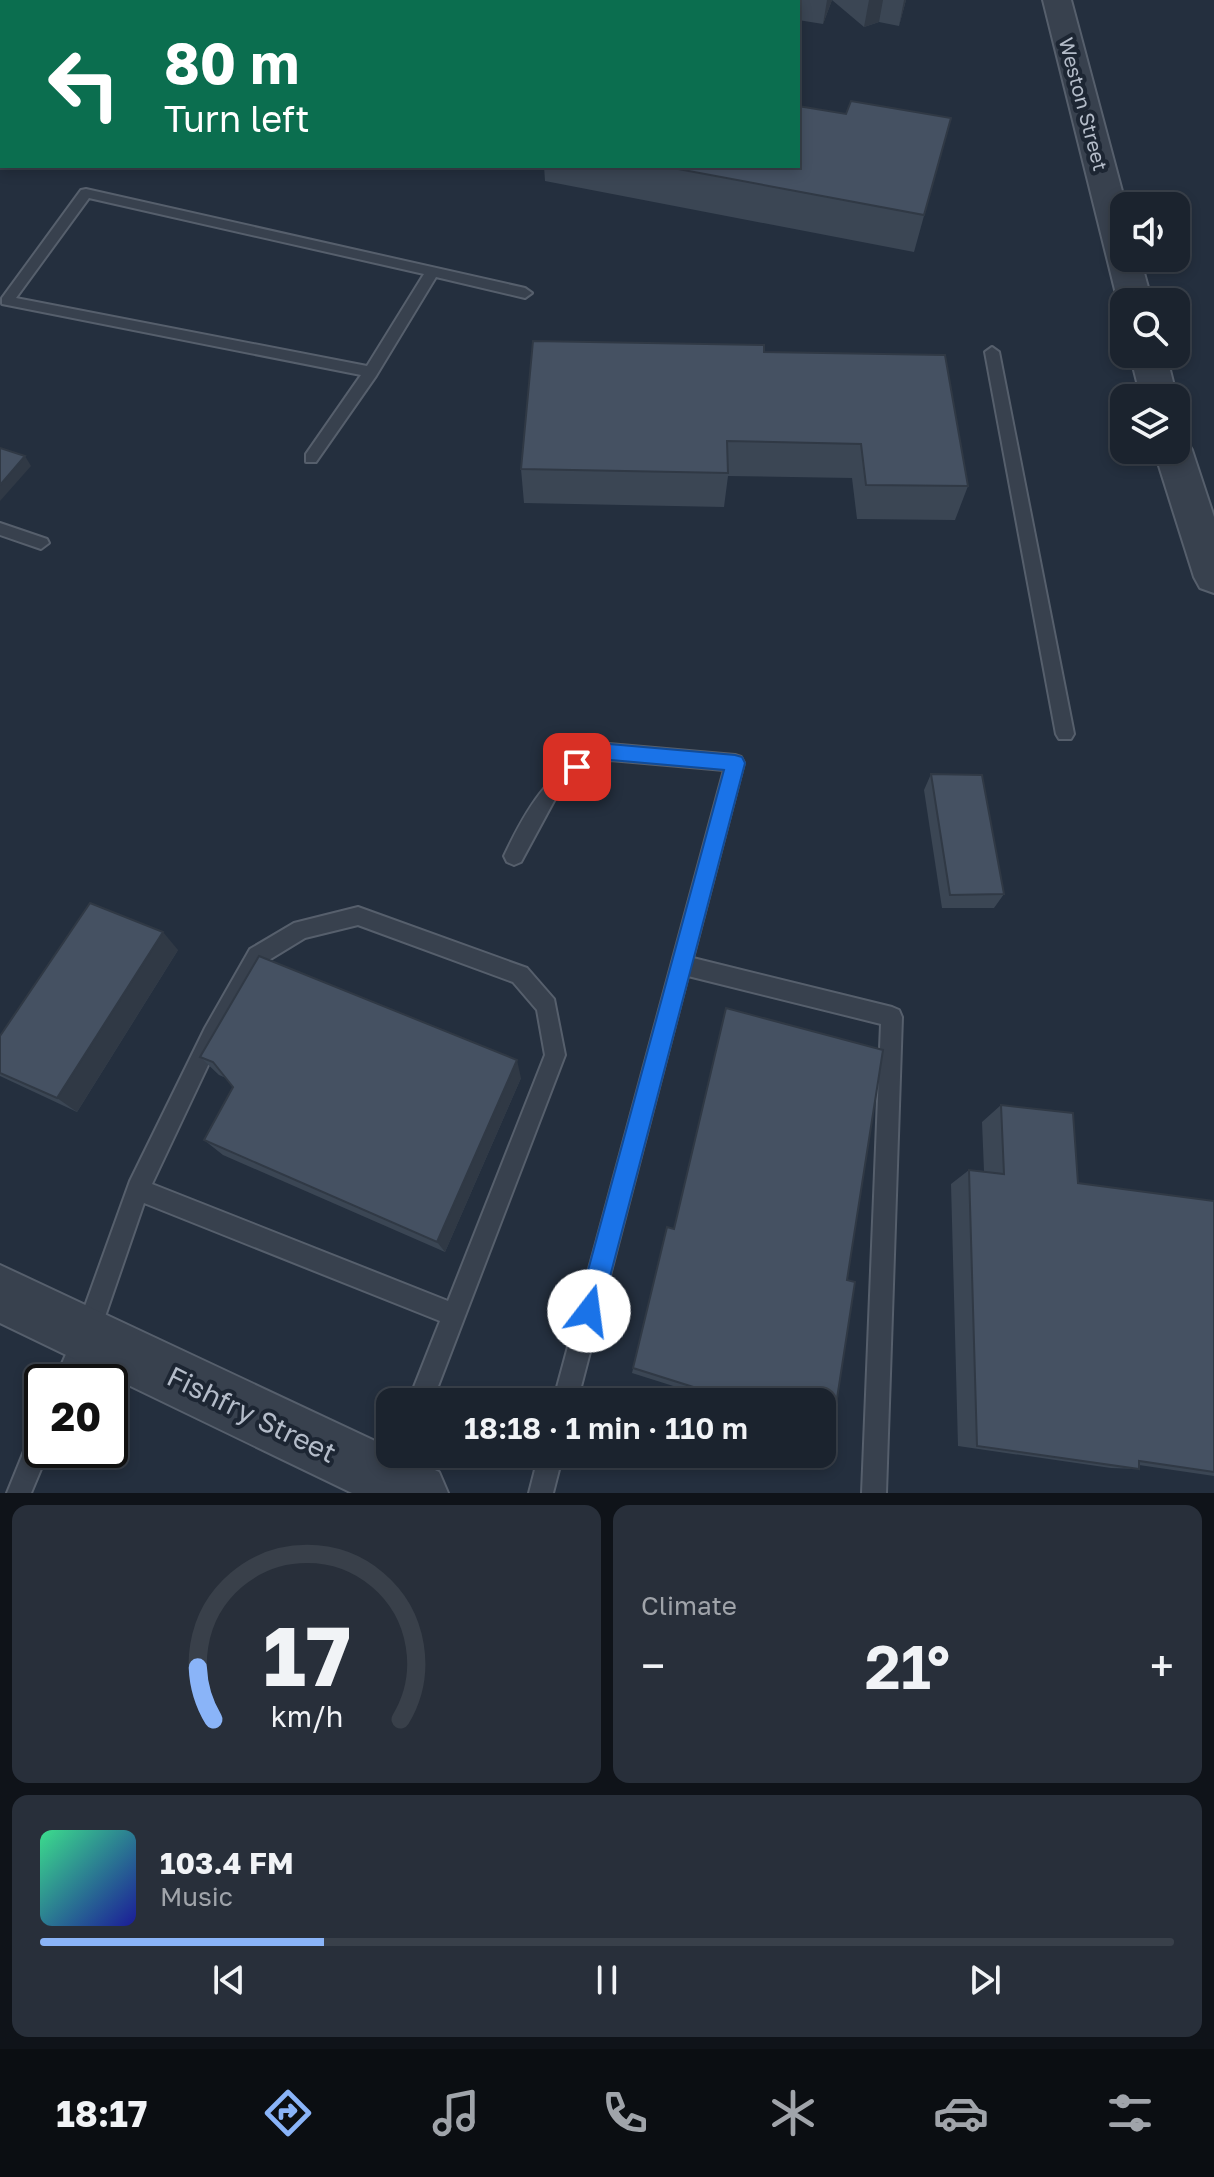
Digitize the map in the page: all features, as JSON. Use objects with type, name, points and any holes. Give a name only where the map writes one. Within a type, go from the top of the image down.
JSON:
[{"type":"street","name":"Weston Street","points":[[1057,0],[1131,288]]},
{"type":"street","points":[[1178,464],[1214,577]]},
{"type":"street","name":"Fishfry Street","points":[[0,1293],[77,1358],[402,1476]]},
{"type":"lane","points":[[371,372],[7,301],[86,193],[525,293]]},
{"type":"lane","points":[[311,458],[371,372],[432,272]]},
{"type":"lane","points":[[992,352],[1065,734]]},
{"type":"lane","points":[[0,529],[41,543]]},
{"type":"lane","points":[[514,856],[548,793],[577,767],[609,752],[735,763],[569,1388]]},
{"type":"lane","points":[[77,1358],[138,1189],[212,1035],[257,956],[301,930],[358,916],[520,975],[547,1006],[555,1055],[425,1388]]},
{"type":"lane","points":[[681,965],[892,1017],[877,1335],[874,1493]]},
{"type":"lane","points":[[138,1189],[453,1315]]},
{"type":"lane","points":[[19,1493],[29,1468]]},
{"type":"lane","points":[[541,1493],[547,1468]]},
{"type":"building","points":[[851,101],[951,118],[924,215],[673,168],[800,168],[800,106],[846,114]]},
{"type":"building","points":[[533,341],[764,345],[764,352],[945,355],[968,486],[866,485],[861,444],[727,441],[728,473],[521,469]]},
{"type":"building","points":[[0,448],[25,456],[0,485]]},
{"type":"building","points":[[931,774],[982,775],[1004,894],[950,895]]},
{"type":"building","points":[[90,903],[163,932],[57,1098],[0,1073],[0,1036]]},
{"type":"building","points":[[259,956],[517,1060],[437,1242],[204,1140],[233,1087],[213,1062],[200,1057]]},
{"type":"building","points":[[726,1008],[883,1050],[847,1280],[855,1282],[836,1405],[836,1388],[697,1388],[633,1368],[667,1227],[674,1229]]},
{"type":"building","points":[[1001,1105],[1073,1113],[1078,1183],[1214,1201],[1214,1472],[1139,1461],[1139,1469],[977,1446],[969,1170],[1004,1174]]},
{"type":"route","points":[[577,767],[609,752],[735,763],[589,1311]]}]
